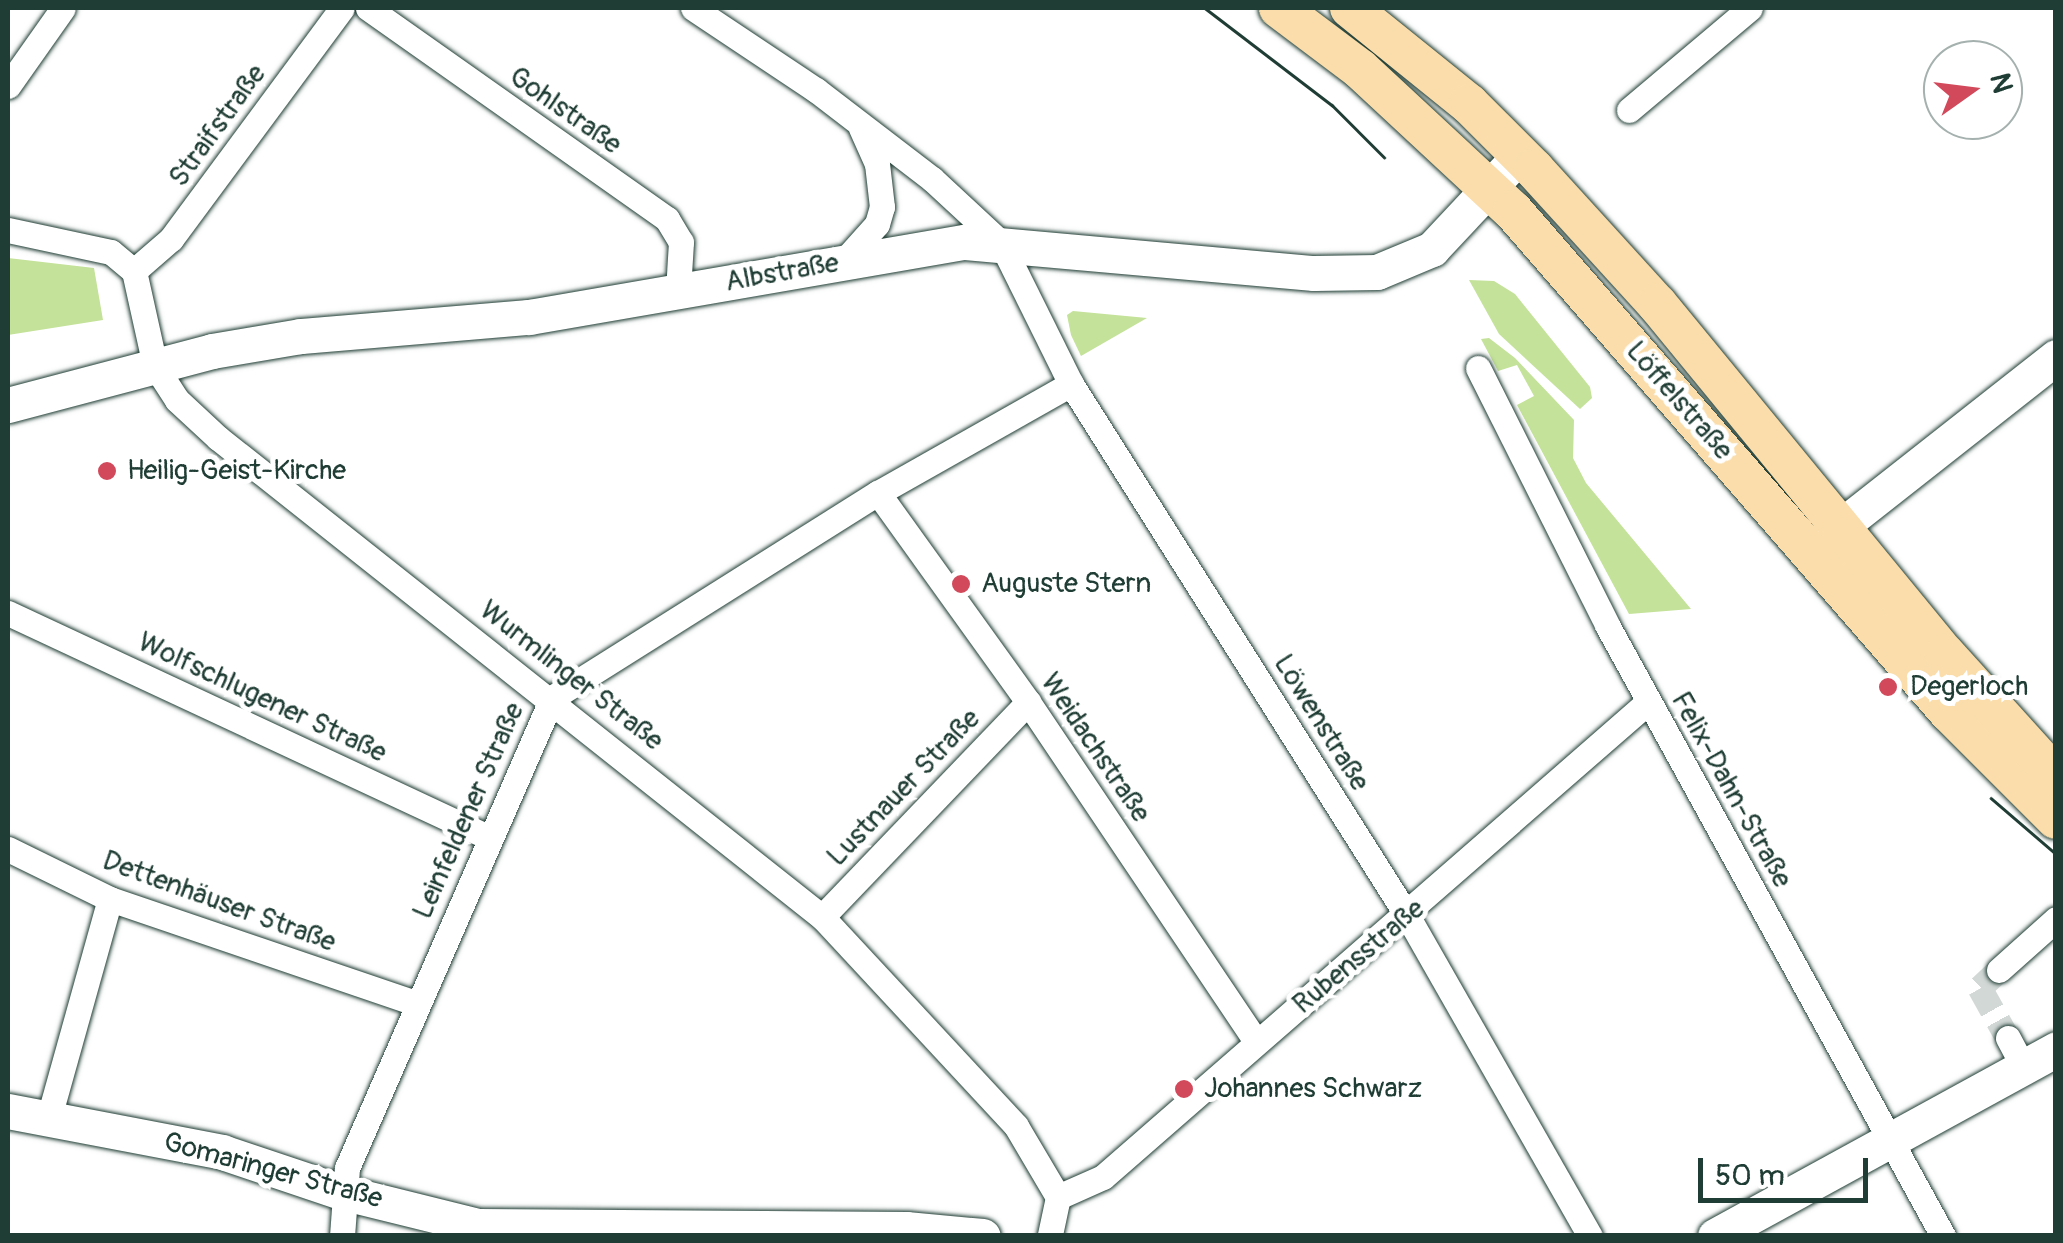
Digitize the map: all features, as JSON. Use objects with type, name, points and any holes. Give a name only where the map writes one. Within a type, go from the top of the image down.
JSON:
[{"type":"main road","name":"Löffelstraße","points":[[1279,8],[1360,69],[1490,187],[2018,788],[2056,819]]},
{"type":"main road","name":"Löffelstraße","points":[[1350,8],[1470,104],[1657,304],[2056,776]]},
{"type":"street","points":[[8,86],[63,8]]},
{"type":"street","name":"Straifstraße","points":[[134,271],[171,240],[342,8]]},
{"type":"street","name":"Gohlstraße","points":[[368,8],[667,219],[681,242],[678,291]]},
{"type":"street","points":[[692,8],[859,123],[1001,243]]},
{"type":"street","points":[[1629,110],[1750,8]]},
{"type":"street","points":[[842,263],[877,224],[882,207],[878,164],[859,123]]},
{"type":"street","name":"Albstraße","points":[[8,405],[155,366],[302,336],[529,317],[965,242],[1314,273],[1377,272],[1432,249],[1520,155]]},
{"type":"street","points":[[8,230],[111,252],[134,271]]},
{"type":"street","name":"Löwenstraße","points":[[1001,243],[1071,384],[1408,917],[1590,1236]]},
{"type":"street","name":"Wurmlinger Straße","points":[[134,271],[155,366],[177,400],[218,438],[552,698],[822,917],[985,1089],[1016,1126],[1058,1197]]},
{"type":"street","points":[[1809,551],[2056,357]]},
{"type":"street","name":"Felix-Dahn-Straße","points":[[1478,368],[1649,701],[1943,1236]]},
{"type":"street","name":"Leinfeldener Straße","points":[[342,1236],[341,1192],[415,1003],[552,698],[878,493],[1071,384]]},
{"type":"street","name":"Weidachstraße","points":[[878,493],[1028,702],[1256,1042]]},
{"type":"street","name":"Wolfschlugener Straße","points":[[8,613],[490,838]]},
{"type":"street","name":"Rubensstraße","points":[[1058,1197],[1103,1177],[1256,1042],[1408,917],[1649,701]]},
{"type":"street","name":"Lustnauer Straße","points":[[822,917],[1028,702]]},
{"type":"street","name":"Dettenhäuser Straße","points":[[8,848],[110,899],[415,1003]]},
{"type":"street","points":[[49,1117],[110,899]]},
{"type":"street","points":[[1999,970],[2056,919]]},
{"type":"street","points":[[1715,1236],[1888,1142],[2015,1052],[2056,1049]]},
{"type":"street","name":"Gomaringer Straße","points":[[8,1111],[222,1152],[470,1231],[748,1234],[906,1229],[983,1236]]},
{"type":"street","points":[[1050,1236],[1058,1197]]},
{"type":"green space","points":[[8,258],[94,268],[103,320],[8,335]]},
{"type":"green space","points":[[1469,280],[1494,281],[1515,294],[1590,387],[1592,398],[1580,409],[1499,334]]},
{"type":"green space","points":[[1073,311],[1147,318],[1081,356],[1067,315]]},
{"type":"green space","points":[[1489,338],[1515,358],[1574,420],[1573,458],[1586,483],[1691,609],[1629,614],[1517,405],[1534,396],[1517,365],[1498,371],[1481,339]]},
{"type":"tunnel","points":[[1999,970],[1980,988],[2008,1038]]},
{"type":"tram line","points":[[1205,8],[1332,105],[1384,157]]},
{"type":"tram line","points":[[1991,798],[2056,854]]},
{"type":"place","name":"Heilig-Geist-Kirche","points":[[107,471]]},
{"type":"place","name":"Auguste Stern","points":[[961,584]]},
{"type":"place","name":"Degerloch","points":[[1888,687]]},
{"type":"place","name":"Johannes Schwarz","points":[[1184,1089]]}]
